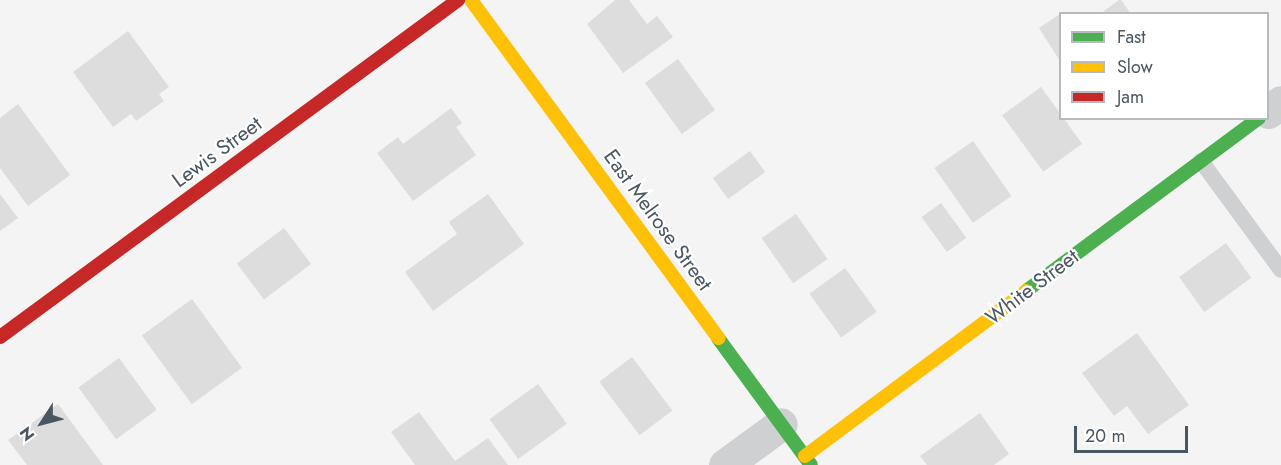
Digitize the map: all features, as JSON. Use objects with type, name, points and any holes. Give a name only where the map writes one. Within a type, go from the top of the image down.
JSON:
[{"type":"street","name":"Lewis Street","points":[[0,337],[458,0]]},
{"type":"street","name":"East Melrose Street","points":[[471,0],[808,460]]},
{"type":"street","points":[[1269,111],[1281,102]]},
{"type":"street","name":"White Street","points":[[808,460],[1256,120]]},
{"type":"street","points":[[725,465],[781,424]]},
{"type":"lane","points":[[1201,161],[1281,270]]},
{"type":"building","points":[[615,0],[629,0],[647,24],[657,16],[673,37],[623,73],[587,24]]},
{"type":"building","points":[[1119,0],[1130,12],[1103,12]]},
{"type":"building","points":[[1059,15],[1059,59],[1039,28]]},
{"type":"building","points":[[128,31],[169,87],[159,94],[164,101],[136,121],[131,114],[113,127],[73,72]]},
{"type":"building","points":[[678,59],[715,110],[682,134],[645,83]]},
{"type":"building","points":[[1041,87],[1059,112],[1059,120],[1065,120],[1082,144],[1043,172],[1002,115]]},
{"type":"building","points":[[18,104],[70,175],[28,206],[0,168],[0,118]]},
{"type":"building","points":[[451,108],[462,123],[456,127],[476,155],[413,201],[377,153],[398,137],[403,144]]},
{"type":"building","points":[[973,141],[1011,196],[973,223],[934,168]]},
{"type":"building","points":[[750,151],[765,172],[728,199],[713,178]]},
{"type":"building","points":[[0,194],[18,218],[0,231]]},
{"type":"building","points":[[488,194],[524,244],[433,311],[405,272],[457,234],[449,222]]},
{"type":"building","points":[[941,203],[966,238],[947,252],[922,217]]},
{"type":"building","points":[[796,214],[828,259],[793,283],[762,238]]},
{"type":"building","points":[[284,228],[311,264],[264,299],[237,264]]},
{"type":"building","points":[[1226,243],[1251,278],[1204,312],[1179,277]]},
{"type":"building","points":[[845,268],[877,312],[841,338],[809,294]]},
{"type":"building","points":[[192,299],[242,368],[192,404],[142,335]]},
{"type":"building","points":[[1137,333],[1189,405],[1148,434],[1127,406],[1114,416],[1082,373]]},
{"type":"building","points":[[632,357],[672,411],[640,435],[599,382]]},
{"type":"building","points":[[119,358],[157,410],[116,439],[79,387]]},
{"type":"building","points":[[538,384],[567,424],[518,459],[489,419]]},
{"type":"building","points":[[58,404],[103,465],[27,465],[8,440]]},
{"type":"building","points":[[419,412],[455,461],[488,438],[508,465],[415,465],[391,432]]},
{"type":"building","points":[[980,413],[1009,454],[994,465],[927,465],[920,456]]},
{"type":"traffic: fast","points":[[1026,291],[1256,120]]},
{"type":"traffic: fast","points":[[718,338],[811,465]]},
{"type":"traffic: slow","points":[[471,0],[718,338]]},
{"type":"traffic: slow","points":[[805,456],[1026,291]]},
{"type":"traffic: jam","points":[[0,337],[458,0]]}]
